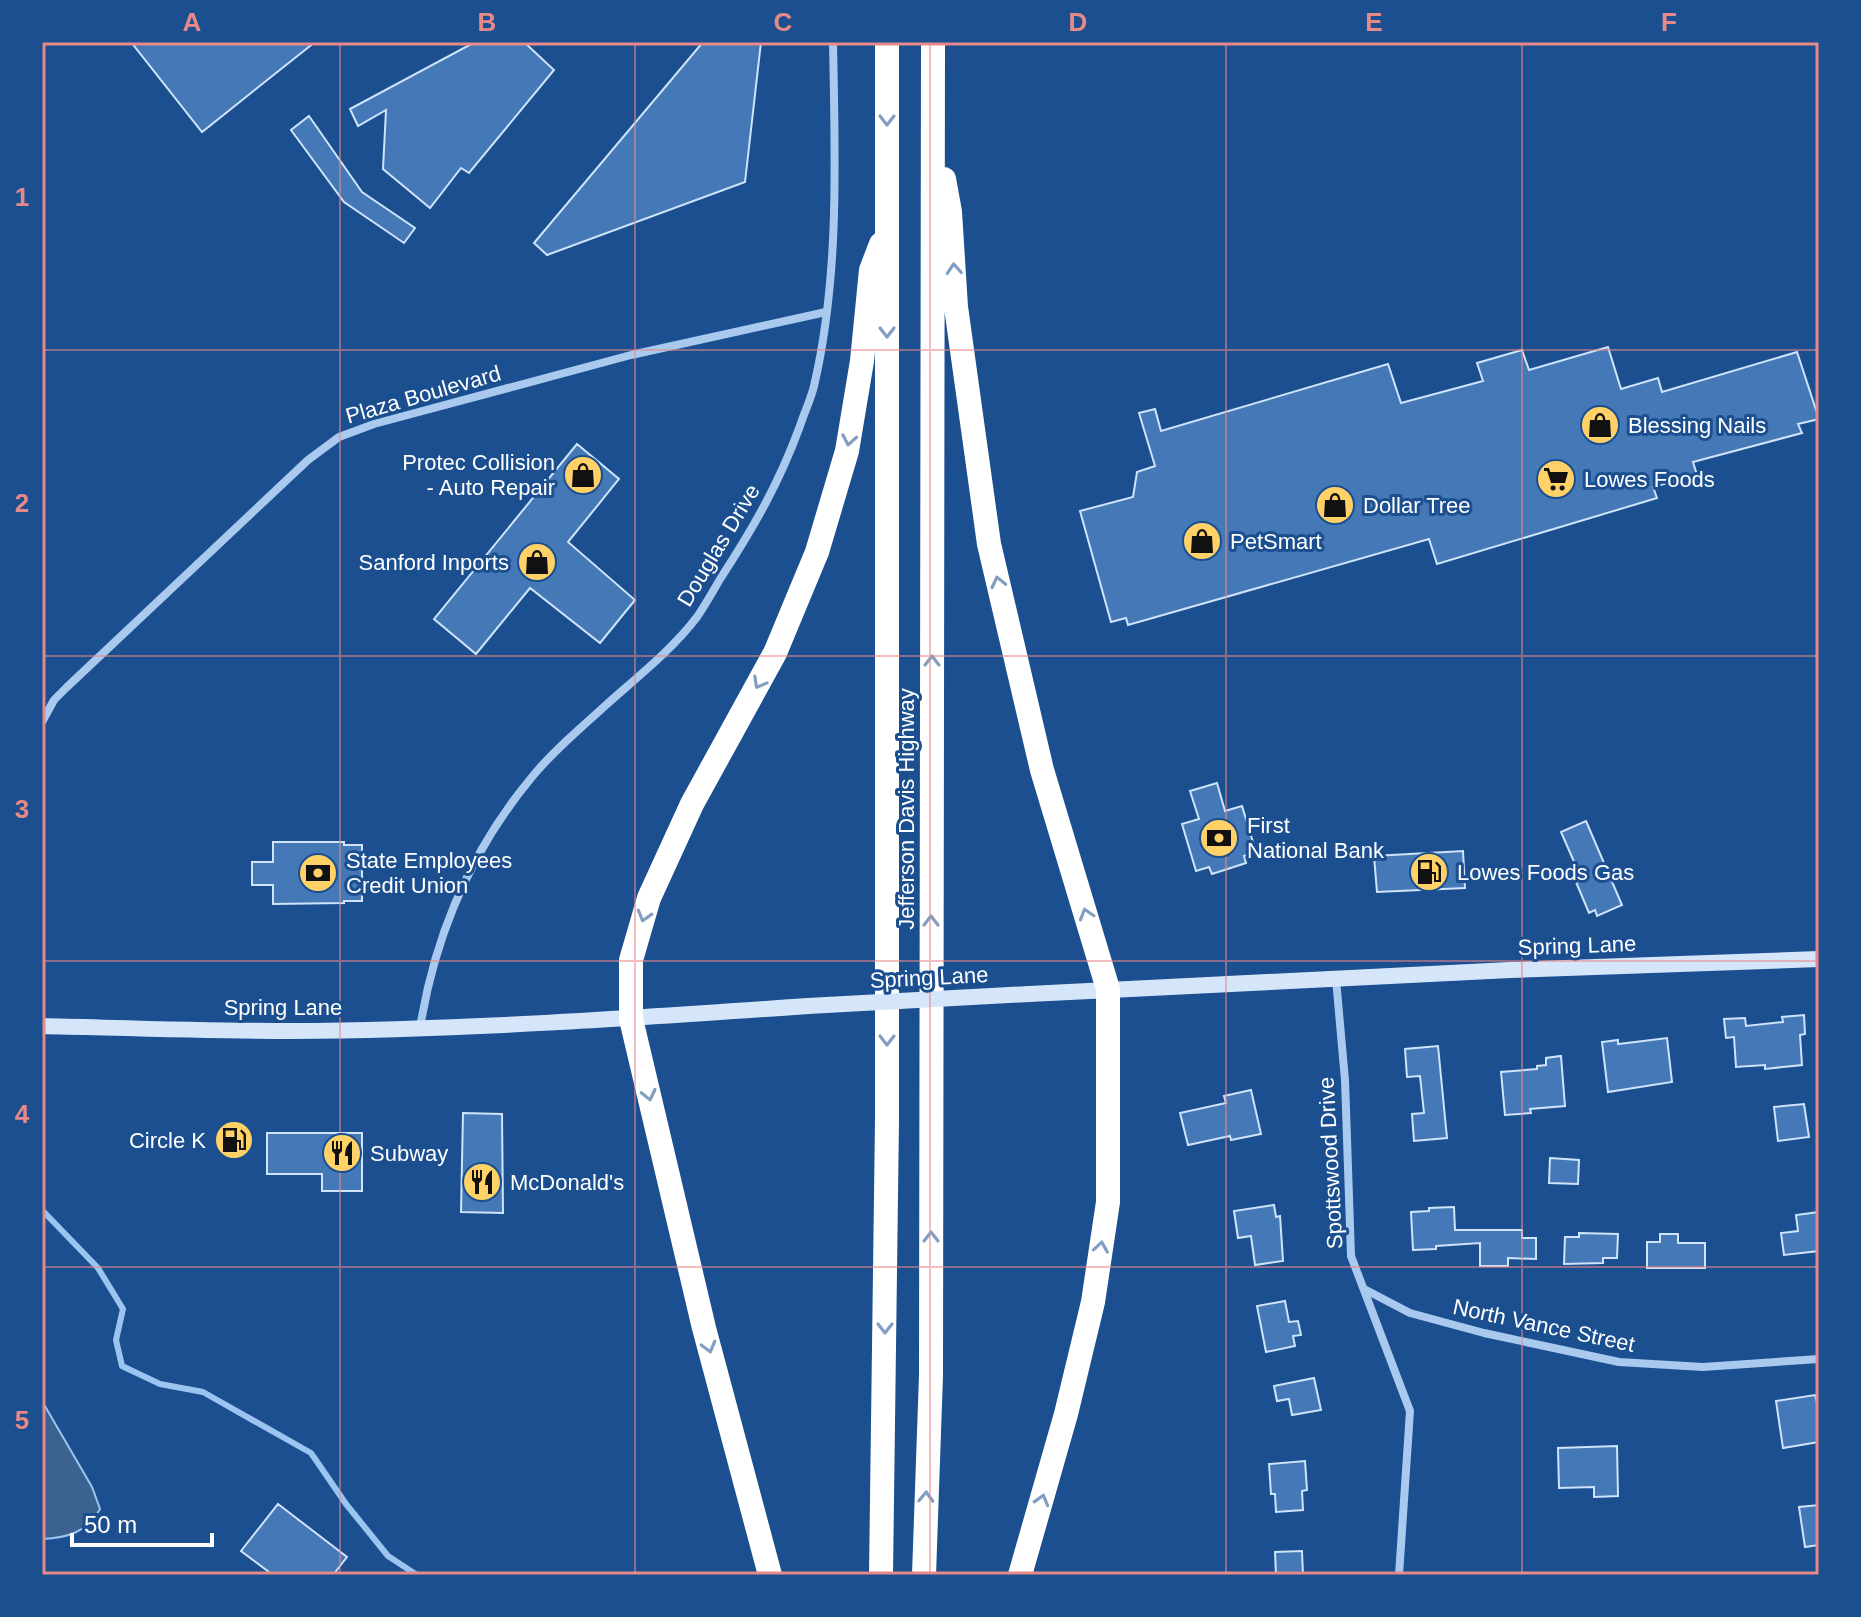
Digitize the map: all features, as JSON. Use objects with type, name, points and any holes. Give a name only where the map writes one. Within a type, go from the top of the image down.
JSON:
[{"type":"highway","name":"Jefferson Davis Highway","points":[[881,1575],[887,1119],[887,42]]},
{"type":"highway","name":"Jefferson Davis Highway","points":[[924,1575],[931,1344],[933,42]]},
{"type":"highway","points":[[933,110],[950,212],[956,307],[989,544],[1042,770],[1108,989],[1108,1202],[1093,1302],[1066,1414],[1020,1575]]},
{"type":"highway","points":[[770,1575],[704,1328],[631,1019],[631,960],[649,898],[692,804],[775,653],[817,552],[847,451],[862,361],[871,270],[887,226]]},
{"type":"street","name":"Douglas Drive","points":[[420,1028],[427,986],[438,951],[454,905],[483,845],[533,776],[696,618],[760,517],[790,452],[814,387],[826,312],[835,152],[833,42]]},
{"type":"street","name":"Plaza Boulevard","points":[[42,722],[54,700],[67,687],[308,460],[339,437],[374,424],[631,355],[826,312]]},
{"type":"street","name":"Spring Lane","points":[[42,1026],[291,1031],[420,1028],[631,1019],[1108,989],[1819,959]]},
{"type":"street","name":"Spottswood Drive","points":[[1336,979],[1345,1080],[1351,1256],[1410,1411],[1399,1575]]},
{"type":"street","name":"North Vance Street","points":[[1364,1289],[1410,1313],[1484,1333],[1619,1362],[1703,1367],[1819,1359]]},
{"type":"water","points":[[42,1401],[92,1487],[100,1509],[89,1523],[76,1532],[42,1539]]},
{"type":"building","points":[[131,42],[315,42],[202,132]]},
{"type":"building","points":[[475,42],[524,42],[554,70],[469,173],[461,168],[430,208],[383,169],[386,110],[358,126],[350,109]]},
{"type":"building","points":[[703,42],[761,42],[745,182],[547,255],[534,243]]},
{"type":"building","points":[[309,116],[362,192],[415,228],[404,243],[344,202],[291,130]]},
{"type":"building","points":[[1608,347],[1621,389],[1658,378],[1662,392],[1797,352],[1819,419],[1798,424],[1802,433],[1693,462],[1697,475],[1653,487],[1657,498],[1437,564],[1429,539],[1128,625],[1126,618],[1111,622],[1080,511],[1133,497],[1137,472],[1155,466],[1139,413],[1155,409],[1161,431],[1388,364],[1401,403],[1483,381],[1477,363],[1522,350],[1529,370]]},
{"type":"building","name":"Sanford Inports","points":[[577,444],[619,479],[568,542],[635,600],[600,643],[530,588],[476,654],[434,619]]},
{"type":"building","name":"First National Bank","points":[[1217,783],[1225,811],[1242,806],[1256,852],[1244,856],[1246,863],[1212,874],[1209,867],[1196,871],[1182,824],[1199,819],[1190,791]]},
{"type":"building","points":[[1586,821],[1622,905],[1597,916],[1595,910],[1589,913],[1576,882],[1582,880],[1561,832]]},
{"type":"building","name":"State Employees Credit Union","points":[[273,842],[362,845],[362,901],[273,904],[273,885],[252,885],[252,862],[273,862]]},
{"type":"building","points":[[1463,851],[1465,888],[1377,892],[1374,856]]},
{"type":"building","points":[[1804,1015],[1805,1034],[1800,1035],[1802,1065],[1765,1069],[1765,1065],[1736,1067],[1734,1037],[1726,1038],[1724,1019],[1745,1018],[1746,1026],[1783,1022],[1782,1017]]},
{"type":"building","points":[[1667,1038],[1672,1082],[1608,1092],[1602,1042],[1618,1040],[1618,1044]]},
{"type":"building","points":[[1438,1046],[1447,1138],[1414,1141],[1412,1114],[1424,1113],[1420,1076],[1407,1077],[1405,1049]]},
{"type":"building","points":[[1561,1056],[1565,1106],[1505,1115],[1501,1072],[1537,1069],[1537,1066],[1546,1065],[1546,1058]]},
{"type":"building","points":[[1251,1090],[1261,1134],[1231,1140],[1230,1136],[1188,1145],[1180,1113],[1226,1103],[1224,1096]]},
{"type":"building","points":[[1804,1104],[1809,1137],[1778,1141],[1774,1107]]},
{"type":"building","name":"McDonald's","points":[[463,1113],[502,1114],[503,1213],[461,1212]]},
{"type":"building","points":[[267,1133],[362,1133],[362,1191],[322,1191],[322,1174],[267,1174]]},
{"type":"building","points":[[1550,1158],[1579,1160],[1578,1184],[1549,1183]]},
{"type":"building","points":[[1274,1205],[1276,1217],[1280,1216],[1283,1261],[1255,1265],[1251,1236],[1238,1238],[1234,1211]]},
{"type":"building","points":[[1454,1207],[1455,1230],[1522,1230],[1522,1238],[1536,1238],[1536,1259],[1508,1258],[1508,1266],[1480,1266],[1480,1243],[1413,1250],[1411,1212]]},
{"type":"building","points":[[1819,1212],[1819,1251],[1784,1255],[1781,1233],[1798,1231],[1796,1215]]},
{"type":"building","points":[[1579,1233],[1618,1234],[1617,1258],[1603,1258],[1603,1263],[1564,1264],[1565,1237],[1579,1237]]},
{"type":"building","points":[[1660,1234],[1678,1234],[1678,1243],[1705,1243],[1705,1268],[1647,1268],[1647,1242],[1660,1242]]},
{"type":"building","points":[[1285,1301],[1289,1322],[1298,1321],[1301,1335],[1293,1336],[1295,1346],[1266,1352],[1257,1306]]},
{"type":"building","points":[[1314,1378],[1321,1410],[1292,1415],[1289,1399],[1277,1401],[1274,1386]]},
{"type":"building","points":[[1815,1395],[1819,1410],[1819,1442],[1783,1448],[1776,1401]]},
{"type":"building","points":[[1617,1446],[1618,1496],[1594,1497],[1594,1487],[1559,1488],[1558,1448]]},
{"type":"building","points":[[1305,1461],[1307,1490],[1302,1491],[1303,1510],[1276,1512],[1269,1464]]},
{"type":"building","points":[[278,1504],[347,1557],[333,1575],[273,1575],[241,1551]]},
{"type":"building","points":[[1819,1505],[1819,1545],[1805,1547],[1799,1507]]},
{"type":"building","points":[[1302,1551],[1303,1575],[1276,1575],[1275,1552]]},
{"type":"waterway","points":[[42,1210],[98,1268],[123,1309],[116,1340],[122,1366],[160,1384],[203,1392],[311,1453],[346,1504],[388,1556],[417,1575]]},
{"type":"place","name":"Blessing Nails","points":[[1600,425]]},
{"type":"place","name":"Protec Collision - Auto Repair","points":[[583,475]]},
{"type":"place","name":"Lowes Foods","points":[[1556,479]]},
{"type":"place","name":"Dollar Tree","points":[[1335,505]]},
{"type":"place","name":"PetSmart","points":[[1202,541]]},
{"type":"place","name":"Sanford Inports","points":[[537,562]]},
{"type":"place","name":"First National Bank","points":[[1219,838]]},
{"type":"place","name":"Lowes Foods Gas","points":[[1429,872]]},
{"type":"place","name":"State Employees Credit Union","points":[[318,873]]},
{"type":"place","name":"Circle K","points":[[234,1140]]},
{"type":"place","name":"Subway","points":[[342,1153]]},
{"type":"place","name":"McDonald's","points":[[482,1182]]}]
